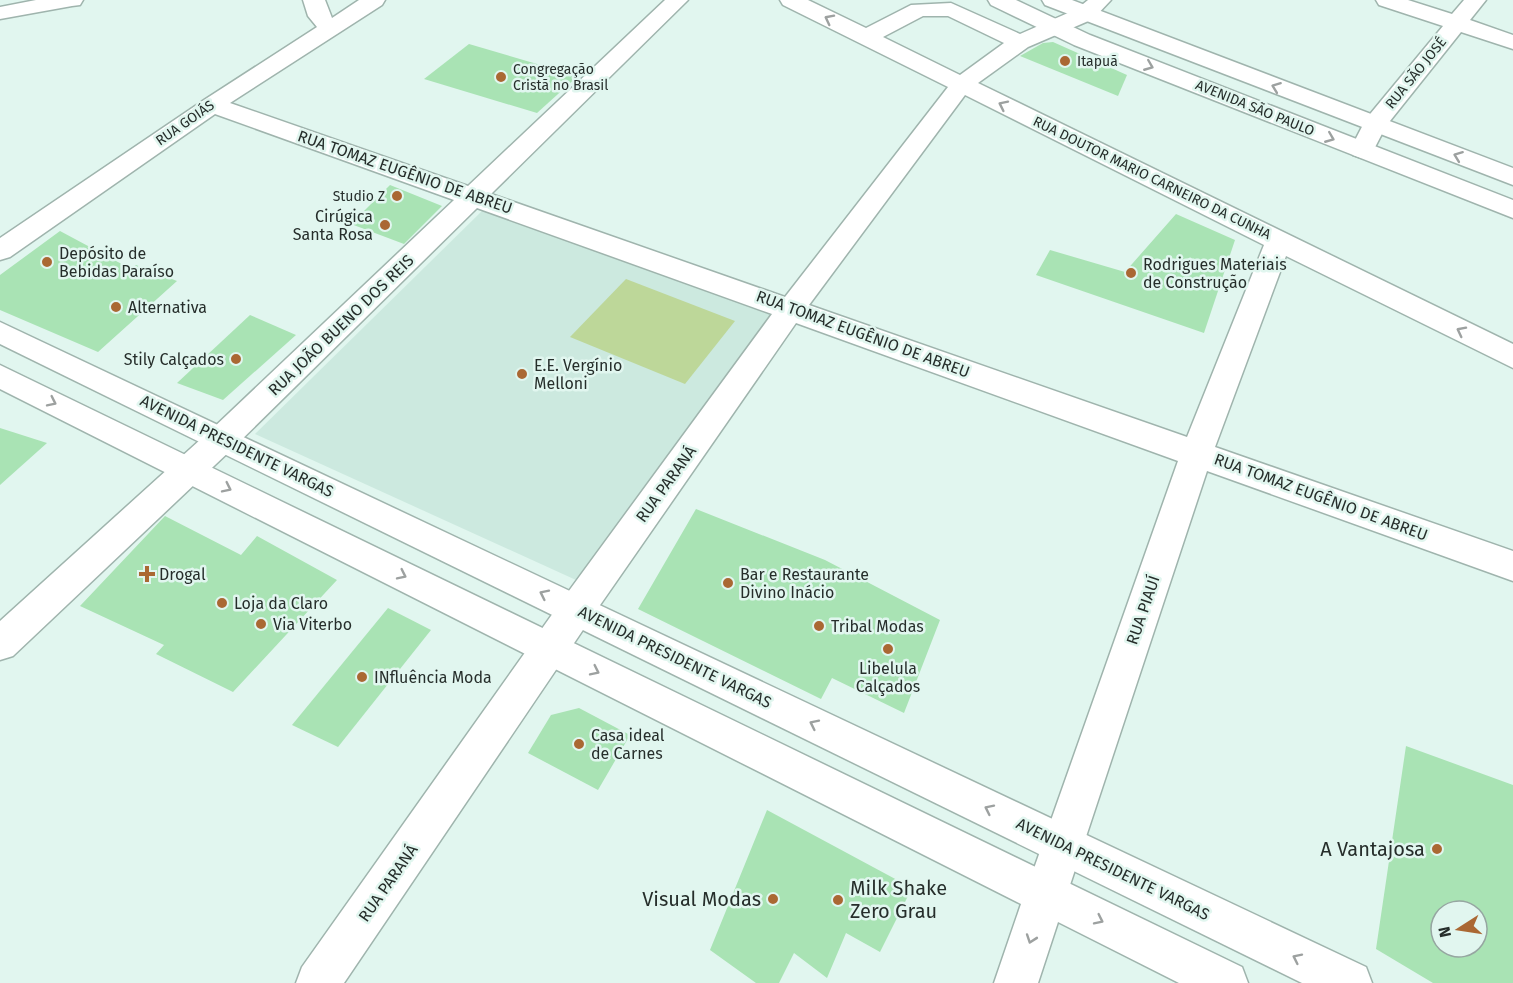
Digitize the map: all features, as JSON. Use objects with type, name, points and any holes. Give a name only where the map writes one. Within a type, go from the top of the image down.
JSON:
[{"type":"street","points":[[0,13],[72,0]]},
{"type":"street","points":[[315,0],[319,16],[329,28]]},
{"type":"street","name":"RUA GOIÁS","points":[[0,251],[212,105],[374,0]]},
{"type":"street","name":"RUA JOÃO BUENO DOS REIS","points":[[0,644],[190,470],[677,0]]},
{"type":"street","name":"RUA DOUTOR MARIO CARNEIRO DA CUNHA","points":[[791,0],[1513,357]]},
{"type":"street","name":"AVENIDA SÃO PAULO","points":[[999,0],[1055,27],[1513,210]]},
{"type":"street","name":"AVENIDA SÃO PAULO","points":[[1053,0],[1092,7],[1375,124],[1513,177]]},
{"type":"street","points":[[1387,0],[1513,42]]},
{"type":"street","name":"RUA SÃO JOSÉ","points":[[1362,150],[1375,124],[1475,0]]},
{"type":"street","name":"RUA PARANÁ","points":[[318,983],[576,610],[791,309],[961,85],[1020,42],[1055,27],[1092,7]]},
{"type":"street","points":[[0,21],[26,8]]},
{"type":"street","points":[[866,38],[919,10],[951,9],[1020,42]]},
{"type":"street","name":"RUA TOMAZ EUGÊNIO DE ABREU","points":[[212,105],[1513,566]]},
{"type":"street","name":"RUA PIAUÍ","points":[[1016,983],[1197,453],[1279,240]]},
{"type":"street","name":"AVENIDA PRESIDENTE VARGAS","points":[[0,332],[1350,983]]},
{"type":"street","points":[[0,376],[1226,983]]},
{"type":"shaded area","name":"E.E. Vergínio Melloni","points":[[484,209],[773,314],[576,580],[255,434]]},
{"type":"green space","points":[[626,279],[735,321],[685,384],[570,337]]},
{"type":"building","name":"Itapuã","points":[[1053,42],[1127,75],[1118,96],[1020,56],[1043,43]]},
{"type":"building","name":"Congregação Cristã no Brasil","points":[[469,44],[578,76],[537,113],[424,79]]},
{"type":"building","points":[[390,185],[442,206],[404,244],[351,224]]},
{"type":"building","name":"Rodrigues Materiais de Construção","points":[[1176,214],[1235,240],[1204,333],[1036,275],[1050,250],[1125,272]]},
{"type":"building","points":[[60,231],[131,269],[136,265],[177,281],[98,352],[0,310],[0,275]]},
{"type":"building","name":"Stily Calçados","points":[[250,315],[296,335],[223,400],[177,383]]},
{"type":"building","points":[[0,428],[47,443],[0,485]]},
{"type":"building","points":[[696,509],[825,560],[940,620],[904,713],[832,678],[821,699],[638,609]]},
{"type":"building","points":[[165,516],[241,555],[257,536],[337,580],[233,692],[156,654],[164,645],[80,606]]},
{"type":"building","name":"INfluência Moda","points":[[388,608],[431,630],[338,747],[292,725]]},
{"type":"building","name":"Casa ideal de Carnes","points":[[579,708],[630,735],[598,790],[528,753],[551,715]]},
{"type":"building","name":"A Vantajosa","points":[[1406,746],[1513,785],[1513,983],[1433,983],[1376,949]]},
{"type":"building","name":"Visual Modas","points":[[767,810],[912,888],[880,952],[846,933],[827,978],[794,953],[779,983],[756,983],[710,950]]},
{"type":"place","name":"Itapuã","points":[[1065,61]]},
{"type":"place","name":"Congregação Cristã no Brasil","points":[[501,77]]},
{"type":"place","name":"Studio Z","points":[[397,196]]},
{"type":"place","name":"Cirúgica Santa Rosa","points":[[385,225]]},
{"type":"place","name":"Depósito de Bebidas Paraíso","points":[[47,262]]},
{"type":"place","name":"Rodrigues Materiais de Construção","points":[[1131,273]]},
{"type":"place","name":"Alternativa","points":[[116,307]]},
{"type":"place","name":"Stily Calçados","points":[[236,359]]},
{"type":"place","name":"E.E. Vergínio Melloni","points":[[522,374]]},
{"type":"place","name":"Drogal","points":[[147,574]]},
{"type":"place","name":"Bar e Restaurante Divino Inácio","points":[[728,583]]},
{"type":"place","name":"Loja da Claro","points":[[222,603]]},
{"type":"place","name":"Via Viterbo","points":[[261,624]]},
{"type":"place","name":"Tribal Modas","points":[[819,626]]},
{"type":"place","name":"Libelula Calçados","points":[[888,649]]},
{"type":"place","name":"INfluência Moda","points":[[362,677]]},
{"type":"place","name":"Casa ideal de Carnes","points":[[579,744]]},
{"type":"place","name":"A Vantajosa","points":[[1437,849]]},
{"type":"place","name":"Visual Modas","points":[[773,899]]},
{"type":"place","name":"Milk Shake Zero Grau","points":[[838,900]]}]
